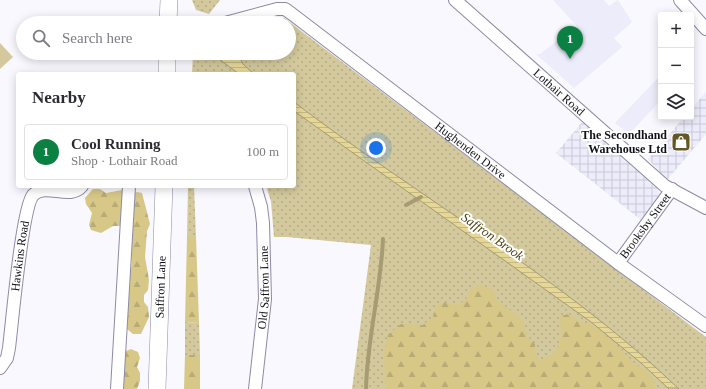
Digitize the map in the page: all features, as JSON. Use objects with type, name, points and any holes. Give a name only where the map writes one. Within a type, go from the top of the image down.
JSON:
[{"type":"main road","points":[[168,16],[169,0]]},
{"type":"main road","points":[[167,60],[167,72]]},
{"type":"main road","name":"Saffron Lane","points":[[157,389],[164,188]]},
{"type":"street","name":"Lothair Road","points":[[455,0],[665,186],[706,208]]},
{"type":"street","points":[[684,2],[706,29]]},
{"type":"street","name":"Hughenden Drive","points":[[251,16],[277,9],[285,10],[295,16]]},
{"type":"street","name":"Hughenden Drive","points":[[296,17],[618,263],[706,326]]},
{"type":"street","name":"Hawkins Road","points":[[0,368],[7,358],[9,348],[29,202],[38,192],[46,190],[71,192],[78,188]]},
{"type":"street","points":[[116,389],[129,188]]},
{"type":"street","name":"Old Saffron Lane","points":[[255,389],[265,299],[263,223],[256,188]]},
{"type":"street","name":"Brooksby Street","points":[[618,263],[672,189]]},
{"type":"shaded area","points":[[192,0],[220,0],[209,14],[196,10]]},
{"type":"shaded area","points":[[553,0],[604,0],[609,6],[618,0],[632,22],[614,38],[622,47],[574,88],[536,54],[540,54],[577,26]]},
{"type":"shaded area","points":[[296,27],[706,337],[706,389],[352,389],[371,245],[274,237],[271,201],[267,188],[296,188],[296,72],[192,72],[193,60],[296,60]]},
{"type":"shaded area","points":[[0,43],[13,57],[0,69]]},
{"type":"shaded area","points":[[220,60],[241,60],[243,64],[252,72],[236,72]]},
{"type":"shaded area","points":[[658,78],[658,103],[629,134],[615,123]]},
{"type":"shaded area","name":"The Secondhand Warehouse Ltd","points":[[706,92],[706,134],[667,180],[648,159],[681,120],[694,120],[694,106]]},
{"type":"shaded area","points":[[296,104],[342,138],[540,275],[588,311],[679,389],[669,389],[641,363],[591,322],[296,112]]},
{"type":"shaded area","points":[[583,121],[658,189],[659,195],[641,220],[556,153]]},
{"type":"shaded area","points":[[188,188],[194,188],[196,237],[187,237]]},
{"type":"shaded area","points":[[185,322],[199,323],[200,355],[185,355]]},
{"type":"green space","points":[[93,189],[100,189],[106,193],[122,190],[125,194],[121,205],[121,226],[113,226],[101,233],[91,230],[89,225],[92,213],[86,204],[85,198]]},
{"type":"green space","points":[[137,192],[142,193],[150,224],[147,231],[145,257],[149,280],[148,290],[144,295],[144,302],[148,307],[149,317],[141,334],[133,334],[127,329],[128,318],[126,313],[128,277],[132,265],[130,253],[133,194]]},
{"type":"green space","points":[[187,237],[196,237],[199,323],[185,322]]},
{"type":"green space","points":[[480,284],[494,291],[497,300],[523,320],[527,336],[535,344],[535,352],[539,360],[552,354],[557,347],[561,337],[560,316],[569,314],[583,323],[591,324],[609,337],[635,364],[647,371],[656,383],[655,389],[385,389],[384,352],[388,335],[401,324],[423,325],[433,317],[436,306],[445,302],[454,305],[465,301],[470,290]]},
{"type":"green space","points":[[131,349],[138,352],[140,358],[137,367],[140,373],[140,381],[137,389],[121,389],[123,354]]},
{"type":"green space","points":[[185,355],[200,355],[200,389],[184,389]]},
{"type":"waterway","points":[[406,205],[421,197]]},
{"type":"waterway","points":[[366,389],[383,239]]},
{"type":"place","name":"Cool Running","points":[[570,59]]},
{"type":"place","name":"The Secondhand Warehouse Ltd","points":[[681,142]]},
{"type":"water label","name":"Saffron Brook","points":[[493,236]]}]
